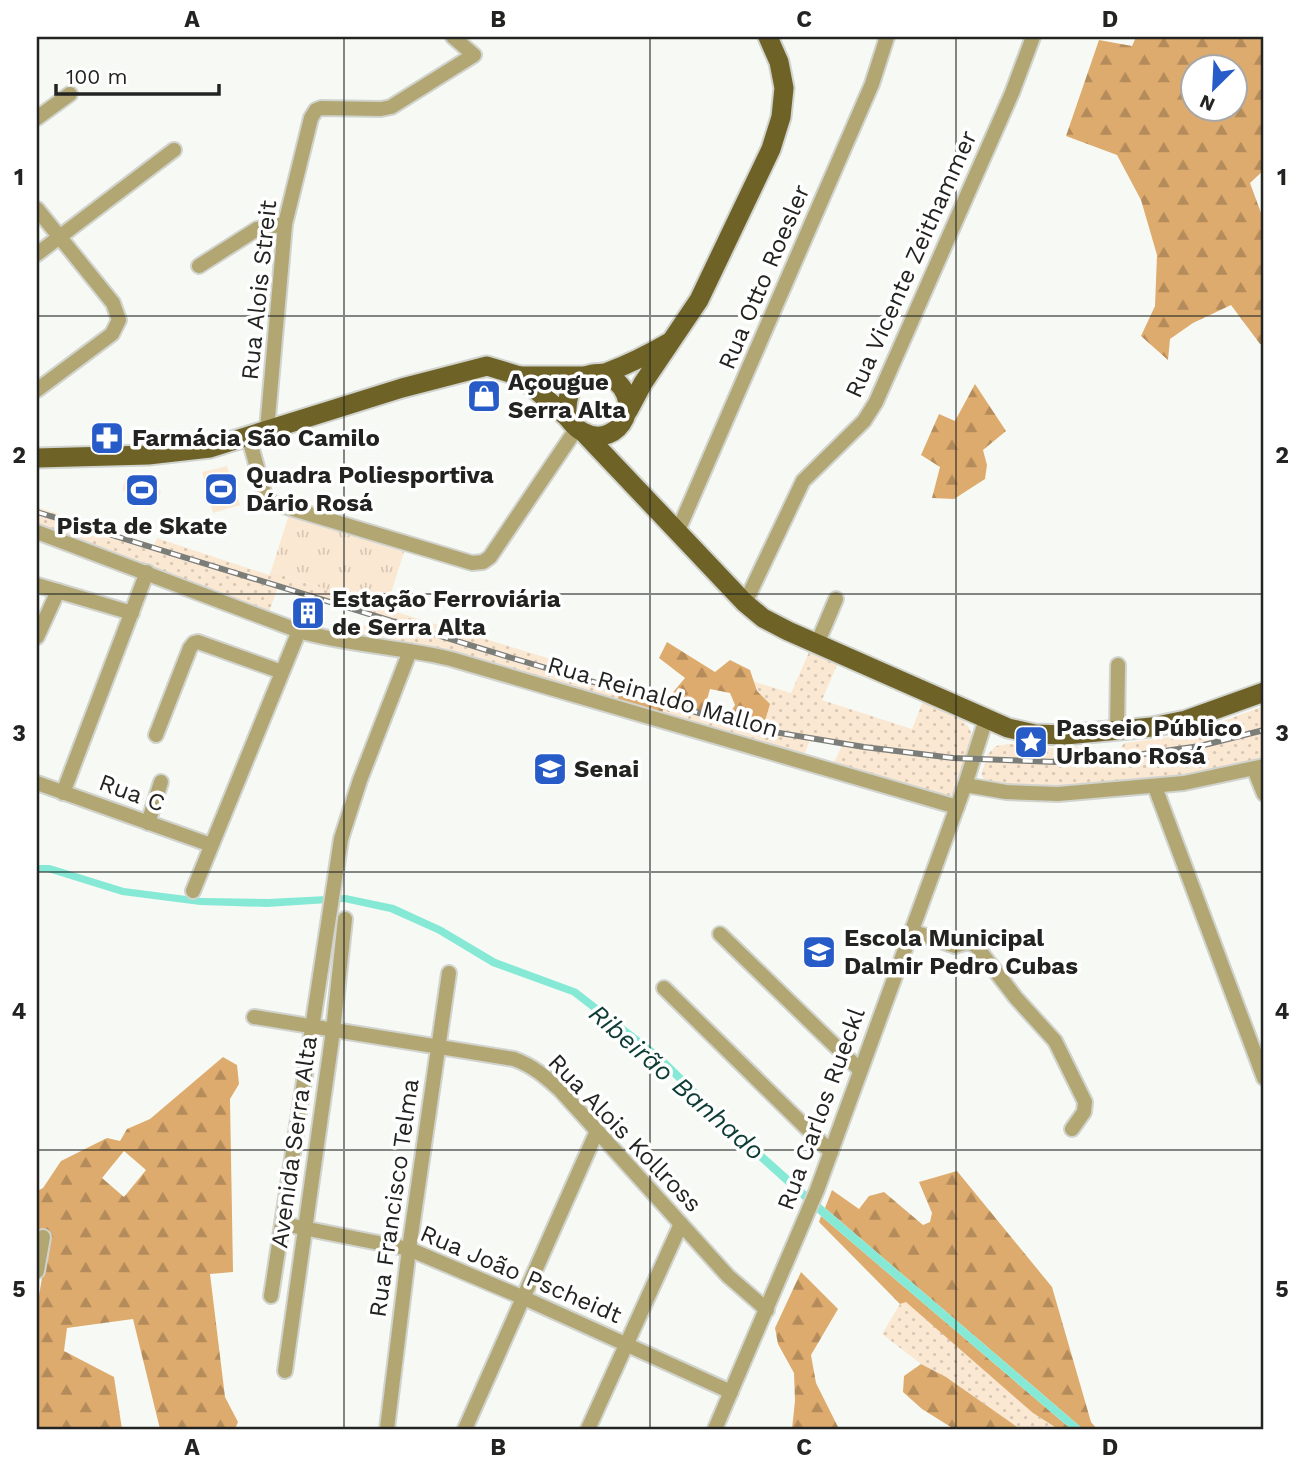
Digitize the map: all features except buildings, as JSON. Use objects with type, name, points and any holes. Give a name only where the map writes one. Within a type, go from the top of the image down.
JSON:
[{"type":"main road","points":[[620,472],[611,444],[618,428],[643,383],[702,294],[777,131],[784,88],[779,62],[768,37]]},
{"type":"main road","points":[[576,426],[567,396],[571,387],[653,352],[672,340]]},
{"type":"main road","points":[[37,458],[148,455],[210,448],[487,366],[520,376],[595,375],[615,379],[628,398],[628,411]]},
{"type":"main road","points":[[520,376],[576,426],[746,604],[763,618],[986,719],[1008,728],[1035,734],[1117,731],[1186,720],[1264,688]]},
{"type":"main road","points":[[576,426],[601,435],[618,428]]},
{"type":"street","name":"Rua Alois Streit","points":[[258,432],[285,224],[311,118],[316,110],[321,108],[391,107],[474,55],[453,37]]},
{"type":"street","name":"Rua Otto Roesler","points":[[677,533],[872,84],[887,37]]},
{"type":"street","name":"Rua Vicente Zeithammer","points":[[746,604],[803,481],[864,421],[876,402],[1012,93],[1033,37]]},
{"type":"street","points":[[37,118],[70,94]]},
{"type":"street","points":[[37,254],[174,150]]},
{"type":"street","points":[[37,209],[113,303],[119,320],[112,334],[37,390]]},
{"type":"street","points":[[199,266],[257,229],[285,224]]},
{"type":"street","points":[[258,432],[265,496],[273,503],[472,563],[483,562],[490,557],[576,426]]},
{"type":"street","name":"Rua Reinaldo Mallon","points":[[37,532],[299,631],[326,638],[410,650],[491,670],[957,807]]},
{"type":"street","points":[[63,793],[147,572]]},
{"type":"street","points":[[37,585],[132,613]]},
{"type":"street","points":[[37,638],[58,591]]},
{"type":"street","points":[[817,644],[836,599]]},
{"type":"street","points":[[193,891],[299,631]]},
{"type":"street","points":[[156,736],[194,643],[198,642],[282,672]]},
{"type":"street","name":"Avenida Serra Alta","points":[[271,1296],[341,839],[351,804],[410,650]]},
{"type":"street","points":[[1117,731],[1118,665]]},
{"type":"street","name":"Rua Carlos Rueckl","points":[[715,1429],[809,1212],[965,785],[986,719]]},
{"type":"street","points":[[965,785],[1006,792],[1058,794],[1155,787],[1259,767],[1264,794]]},
{"type":"street","points":[[148,823],[161,782]]},
{"type":"street","name":"Rua C","points":[[37,783],[211,845]]},
{"type":"street","points":[[1155,787],[1264,1078]]},
{"type":"street","name":"Avenida Serra Alta","points":[[285,1371],[333,1031],[345,919]]},
{"type":"street","points":[[911,931],[955,946],[964,943],[976,946],[1016,998],[1055,1041],[1085,1102],[1084,1112],[1072,1129]]},
{"type":"street","points":[[720,934],[860,1070]]},
{"type":"street","name":"Rua Francisco Telma","points":[[387,1429],[409,1249],[449,973]]},
{"type":"street","points":[[664,988],[831,1152]]},
{"type":"street","name":"Rua Alois Kollross","points":[[254,1017],[514,1059],[527,1064],[551,1082],[738,1286],[767,1310]]},
{"type":"street","points":[[465,1429],[597,1131]]},
{"type":"street","name":"Rua João Pscheidt","points":[[284,1224],[409,1249],[732,1392]]},
{"type":"street","points":[[588,1429],[681,1224]]},
{"type":"street","points":[[37,1271],[43,1237]]},
{"type":"green space","points":[[1136,37],[1264,37],[1264,83],[1261,90],[1264,96],[1264,170],[1250,183],[1264,221],[1264,345],[1260,344],[1231,305],[1193,323],[1170,339],[1168,360],[1141,336],[1155,306],[1157,255],[1141,200],[1117,155],[1066,136],[1099,40],[1132,46]]},
{"type":"green space","points":[[975,384],[1006,431],[983,450],[987,465],[985,479],[954,499],[932,498],[940,467],[921,455],[939,414],[955,421]]},
{"type":"green space","name":"Quadra Poliesportiva Dário Rosá","points":[[227,466],[240,505],[213,513],[202,472]]},
{"type":"green space","name":"Pista de Skate","points":[[126,478],[161,490],[158,501],[122,490]]},
{"type":"green space","points":[[37,507],[154,545],[157,538],[269,575],[271,571],[574,666],[596,683],[620,690],[617,702],[338,634],[343,619],[370,627],[374,616],[278,586],[269,613],[37,525]]},
{"type":"green space","points":[[289,515],[404,552],[386,609],[271,571]]},
{"type":"green space","points":[[667,642],[715,672],[730,660],[750,670],[757,691],[770,704],[764,724],[750,728],[725,721],[735,705],[730,693],[710,689],[703,714],[664,703],[685,678],[659,658]]},
{"type":"green space","points":[[809,652],[837,665],[822,700],[912,729],[923,701],[960,718],[968,726],[973,745],[954,795],[941,796],[833,764],[843,744],[811,738],[804,755],[662,715],[664,703],[750,728],[770,704],[757,691],[752,681],[791,693]]},
{"type":"green space","points":[[620,690],[664,703],[662,715],[617,702]]},
{"type":"green space","points":[[1264,706],[1264,766],[1155,787],[989,789],[981,774],[988,754],[996,746],[1075,746],[1087,751],[1120,749],[1124,743],[1185,735]]},
{"type":"green space","points":[[223,1057],[237,1065],[239,1084],[230,1099],[233,1272],[210,1274],[225,1397],[238,1422],[235,1429],[160,1429],[133,1319],[67,1328],[64,1351],[114,1377],[122,1429],[37,1429],[37,1308],[47,1247],[37,1235],[37,1191],[43,1188],[61,1161],[107,1138],[120,1141],[127,1129],[150,1119]],"holes":[[[124,1151],[146,1170],[124,1197],[102,1178]]]},
{"type":"green space","points":[[957,1171],[1052,1287],[1091,1422],[1097,1429],[1083,1429],[825,1208],[832,1190],[859,1209],[869,1196],[884,1192],[923,1225],[930,1222],[932,1213],[919,1182]]},
{"type":"green space","points":[[821,1216],[1071,1429],[1058,1429],[1033,1413],[906,1302],[900,1304],[819,1222]]},
{"type":"green space","points":[[801,1272],[838,1309],[811,1355],[816,1383],[839,1429],[792,1429],[794,1373],[778,1344],[775,1328]]},
{"type":"green space","points":[[906,1301],[1033,1413],[1058,1429],[1020,1429],[946,1377],[921,1364],[882,1334],[900,1304]]},
{"type":"green space","points":[[921,1364],[946,1377],[1020,1429],[954,1429],[922,1409],[903,1392],[904,1376]]},
{"type":"shaded area","points":[[37,865],[50,865],[124,888],[202,898],[268,899],[346,895],[394,905],[442,927],[496,959],[577,989],[662,1055],[740,1132],[825,1208],[1083,1429],[1071,1429],[821,1216],[733,1137],[656,1060],[572,995],[492,966],[437,933],[390,912],[344,902],[267,907],[200,905],[122,895],[48,872],[37,872]]},
{"type":"railway","points":[[37,512],[750,728],[864,747],[953,758],[1056,762],[1200,746],[1264,730]]},
{"type":"place","name":"Açougue Serra Alta","points":[[484,396]]},
{"type":"place","name":"Farmácia São Camilo","points":[[107,438]]},
{"type":"place","name":"Quadra Poliesportiva Dário Rosá","points":[[221,489]]},
{"type":"place","name":"Pista de Skate","points":[[142,490]]},
{"type":"place","name":"Estação Ferroviária de Serra Alta","points":[[308,613]]},
{"type":"place","name":"Passeio Público Urbano Rosá","points":[[1031,742]]},
{"type":"place","name":"Senai","points":[[550,769]]},
{"type":"place","name":"Escola Municipal Dalmir Pedro Cubas","points":[[819,952]]},
{"type":"water label","name":"Ribeirão Banhado","points":[[677,1082]]}]
